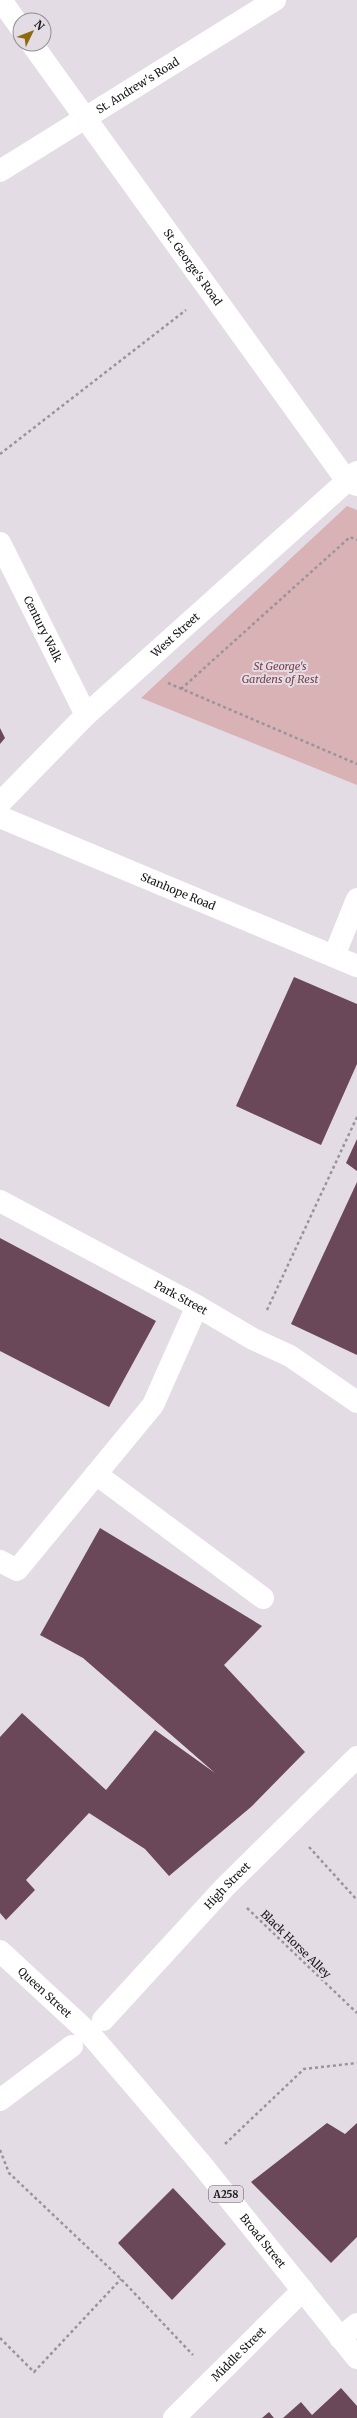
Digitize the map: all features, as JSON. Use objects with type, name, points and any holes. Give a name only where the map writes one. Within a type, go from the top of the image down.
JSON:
[{"type":"street","points":[[1,0],[12,16]]},
{"type":"street","name":"St. Andrew's Road","points":[[0,171],[275,0]]},
{"type":"street","name":"St. George's Road","points":[[38,52],[210,292],[354,479]]},
{"type":"street","name":"West Street","points":[[0,803],[86,715],[354,479]]},
{"type":"street","name":"Century Walk","points":[[0,543],[86,715]]},
{"type":"street","name":"Stanhope Road","points":[[0,817],[357,966]]},
{"type":"street","points":[[334,956],[357,899]]},
{"type":"street","name":"Park Street","points":[[0,1201],[197,1306],[253,1339],[290,1356],[357,1402]]},
{"type":"street","points":[[0,1561],[17,1570],[153,1405],[197,1306]]},
{"type":"street","points":[[96,1474],[263,1598]]},
{"type":"street","name":"High Street","points":[[96,2027],[225,1888],[357,1757]]},
{"type":"street","name":"Queen Street","points":[[0,1951],[96,2027]]},
{"type":"street","name":"Broad Street","points":[[96,2027],[202,2164],[357,2358]]},
{"type":"street","points":[[0,2100],[72,2046]]},
{"type":"street","name":"Middle Street","points":[[174,2418],[303,2290]]},
{"type":"street","points":[[340,2338],[357,2324]]},
{"type":"path","points":[[0,454],[210,292]]},
{"type":"path","points":[[181,689],[350,537],[357,540]]},
{"type":"path","points":[[136,670],[357,764]]},
{"type":"path","points":[[253,1339],[357,1117]]},
{"type":"path","points":[[288,1824],[357,1900]]},
{"type":"path","name":"Black Horse Alley","points":[[225,1888],[357,2013]]},
{"type":"path","points":[[202,2164],[304,2069],[357,2063]]},
{"type":"path","points":[[0,2150],[9,2173],[121,2279],[215,2379]]},
{"type":"path","points":[[0,2338],[34,2372],[121,2279]]},
{"type":"green space","name":"St George's Gardens of Rest","points":[[347,506],[357,510],[357,785],[141,698]]},
{"type":"building","points":[[0,728],[5,738],[0,744]]},
{"type":"building","points":[[294,977],[357,1004],[357,1064],[321,1145],[236,1106]]},
{"type":"building","points":[[357,1139],[357,1171],[346,1163]]},
{"type":"building","points":[[357,1182],[357,1355],[291,1324]]},
{"type":"building","points":[[0,1238],[156,1321],[109,1407],[0,1351]]},
{"type":"building","points":[[100,1528],[262,1626],[224,1665],[305,1752],[251,1807],[169,1876],[145,1849],[89,1813],[26,1880],[35,1890],[6,1920],[0,1913],[0,1737],[22,1713],[106,1790],[155,1730],[215,1773],[83,1658],[40,1635]]},
{"type":"building","points":[[327,2123],[345,2134],[357,2123],[357,2237],[331,2263],[251,2182]]},
{"type":"building","points":[[173,2188],[226,2244],[172,2300],[118,2243]]},
{"type":"building","points":[[341,2388],[357,2406],[357,2418],[283,2418],[301,2402],[312,2415]]},
{"type":"building","points":[[269,2412],[274,2418],[262,2418]]}]
